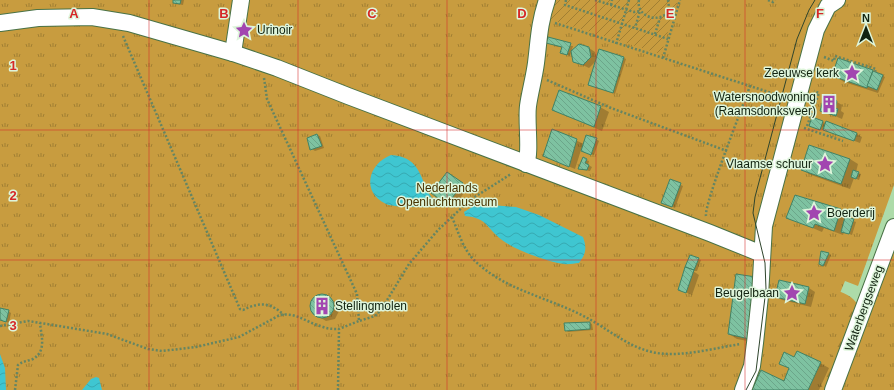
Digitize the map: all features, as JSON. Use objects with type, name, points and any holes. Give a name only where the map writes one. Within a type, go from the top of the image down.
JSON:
[{"type":"street","points":[[233,53],[241,0]]},
{"type":"street","points":[[526,164],[528,157],[528,106],[534,74],[541,19],[547,0]]},
{"type":"street","points":[[743,390],[752,366],[755,343],[764,226],[781,180],[796,101],[819,21],[828,6],[837,0]]},
{"type":"street","points":[[0,23],[38,18],[92,17],[116,20],[233,53],[710,232],[762,254]]},
{"type":"street","name":"Waterbergseweg","points":[[833,390],[894,227]]},
{"type":"path","points":[[566,0],[565,5],[668,39]]},
{"type":"path","points":[[595,0],[626,9],[640,11],[650,18],[660,18]]},
{"type":"path","points":[[611,5],[612,0]]},
{"type":"path","points":[[616,44],[629,0]]},
{"type":"path","points":[[635,28],[640,11],[639,0]]},
{"type":"path","points":[[655,34],[660,18],[668,10],[668,0]]},
{"type":"path","points":[[663,58],[680,0]]},
{"type":"path","points":[[768,0],[773,2],[775,0]]},
{"type":"path","points":[[541,19],[796,101]]},
{"type":"path","points":[[116,20],[240,309],[243,310],[253,305],[265,304],[274,307],[284,315]]},
{"type":"path","points":[[809,53],[834,60],[835,56],[876,69],[875,72]]},
{"type":"path","points":[[265,64],[264,84],[268,99],[357,294],[359,321]]},
{"type":"path","points":[[534,74],[611,108],[727,151]]},
{"type":"path","points":[[710,232],[705,212],[750,86]]},
{"type":"path","points":[[791,123],[843,141]]},
{"type":"path","points":[[0,326],[16,322],[40,323],[107,334],[148,349],[162,351],[196,348],[239,337],[284,315],[294,314],[322,327],[339,329],[375,316],[381,310],[409,264],[438,230],[470,200],[526,164]]},
{"type":"path","points":[[452,217],[464,245],[473,259],[489,273],[508,284],[589,319],[646,351],[658,353],[684,353],[749,342],[755,343]]},
{"type":"path","points":[[15,390],[18,365],[22,362],[31,360],[41,352],[40,323]]},
{"type":"path","points":[[338,390],[339,329]]},
{"type":"green space","name":"Nederlands Openluchtmuseum","points":[[0,0],[894,0],[894,185],[858,286],[845,281],[840,293],[849,310],[818,390],[0,390]]},
{"type":"green space","points":[[551,0],[678,0],[661,54],[549,19]]},
{"type":"green space","points":[[894,238],[894,390],[838,390]]},
{"type":"green space","points":[[834,289],[851,297],[858,306],[829,390],[809,390]]},
{"type":"water","points":[[391,155],[400,156],[412,162],[419,172],[428,192],[437,206],[436,207],[396,206],[386,204],[378,199],[373,193],[370,178],[377,165],[383,159]]},
{"type":"water","points":[[477,204],[516,207],[539,215],[583,237],[585,251],[583,257],[579,263],[564,264],[541,258],[515,248],[497,236],[483,221],[465,216],[464,212]]},
{"type":"water","points":[[0,354],[5,368],[6,390],[0,390]]},
{"type":"water","points":[[96,377],[99,378],[102,390],[82,390],[91,379]]},
{"type":"building","points":[[173,0],[181,0],[180,4],[173,3]]},
{"type":"building","points":[[548,37],[571,43],[567,55],[560,53],[562,47],[546,43]]},
{"type":"building","points":[[579,44],[589,47],[591,57],[583,65],[573,62],[571,51]]},
{"type":"building","points":[[599,49],[624,57],[613,93],[588,85]]},
{"type":"building","points":[[838,58],[873,70],[867,88],[832,76]]},
{"type":"building","points":[[873,71],[883,75],[877,90],[867,86]]},
{"type":"building","points":[[559,90],[601,106],[594,127],[552,110]]},
{"type":"building","name":"Watersnoodwoning (Raamsdonksveer)","points":[[824,97],[837,101],[835,108],[838,109],[836,116],[820,111]]},
{"type":"building","points":[[812,117],[823,121],[820,130],[809,126]]},
{"type":"building","points":[[826,121],[857,133],[854,141],[823,130]]},
{"type":"building","points":[[552,129],[577,139],[569,167],[543,156]]},
{"type":"building","points":[[317,134],[322,146],[310,150],[307,138]]},
{"type":"building","points":[[586,135],[597,138],[591,155],[581,151]]},
{"type":"building","points":[[809,145],[850,159],[841,184],[801,170]]},
{"type":"building","points":[[583,157],[587,159],[585,163],[589,165],[587,170],[578,169]]},
{"type":"building","points":[[853,170],[859,172],[856,179],[851,177]]},
{"type":"building","points":[[447,172],[463,183],[447,205],[431,193]]},
{"type":"building","points":[[670,179],[681,183],[672,207],[661,203]]},
{"type":"building","points":[[795,195],[841,209],[834,231],[815,224],[813,228],[786,218]]},
{"type":"building","points":[[845,217],[854,219],[849,234],[841,232]]},
{"type":"building","points":[[821,251],[829,253],[823,266],[819,264]]},
{"type":"building","points":[[690,255],[699,258],[694,270],[685,267]]},
{"type":"building","points":[[685,267],[694,270],[686,293],[678,290]]},
{"type":"building","points":[[736,274],[756,277],[749,339],[728,334]]},
{"type":"building","points":[[779,280],[809,287],[805,304],[775,297]]},
{"type":"building","name":"Stellingmolen","points":[[322,294],[327,295],[333,301],[333,311],[327,317],[322,318],[317,317],[311,311],[310,306],[311,301],[317,295]]},
{"type":"building","points":[[0,308],[9,310],[6,322],[0,320]]},
{"type":"building","points":[[590,322],[590,329],[565,331],[564,323]]},
{"type":"building","points":[[797,351],[821,362],[808,390],[752,390],[761,370],[784,381],[789,368],[779,364],[784,352],[794,357]]},
{"type":"tram line","points":[[746,390],[756,371],[766,289],[765,263],[753,213],[755,197],[797,39],[809,10],[815,0]]},
{"type":"place","name":"Urinoir","points":[[244,30]]},
{"type":"place","name":"Zeeuwse kerk","points":[[852,73]]},
{"type":"place","name":"Watersnoodwoning (Raamsdonksveer)","points":[[829,104]]},
{"type":"place","name":"Vlaamse schuur","points":[[825,164]]},
{"type":"place","name":"Boerderij","points":[[814,213]]},
{"type":"place","name":"Beugelbaan","points":[[792,293]]},
{"type":"place","name":"Stellingmolen","points":[[322,306]]}]
